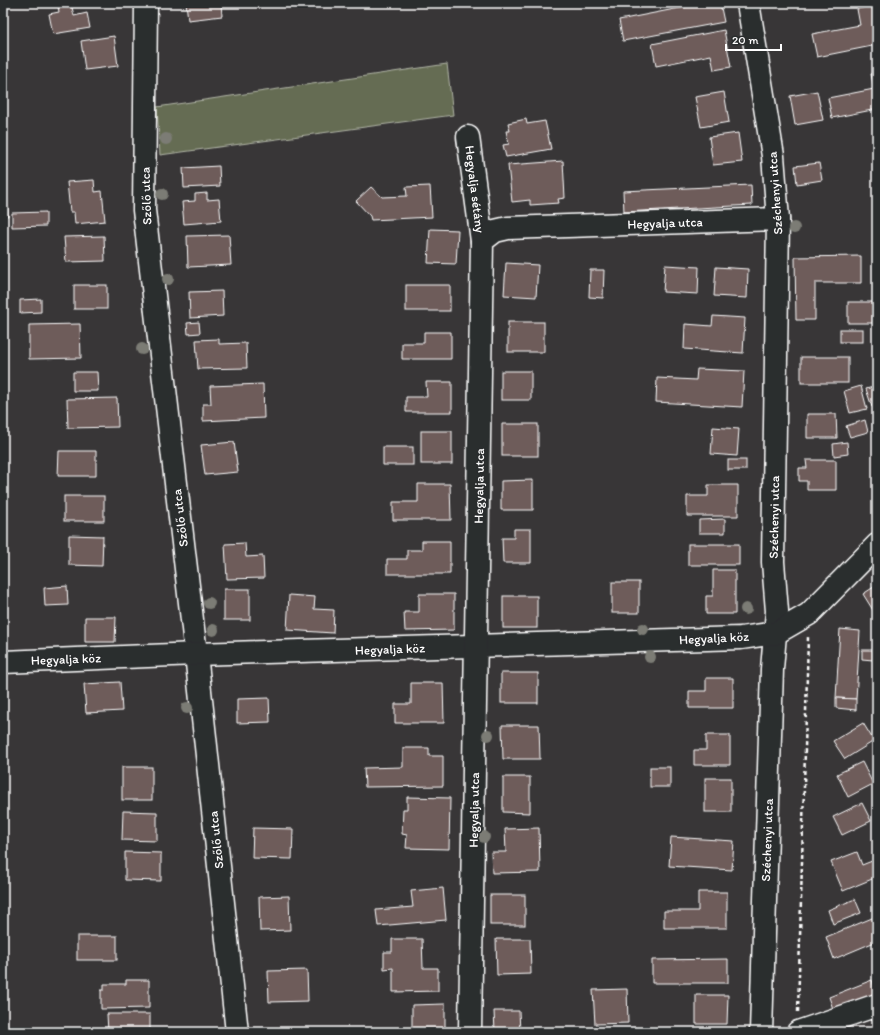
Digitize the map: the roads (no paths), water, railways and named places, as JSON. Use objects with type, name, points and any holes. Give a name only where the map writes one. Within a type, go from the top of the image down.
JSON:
[{"type":"street","name":"Szőlő utca","points":[[146,3],[144,210],[196,654],[237,1032]]},
{"type":"street","name":"Széchenyi utca","points":[[748,3],[773,156],[778,219],[774,562],[778,611],[772,669],[761,1032]]},
{"type":"street","name":"Hegyalja sétány","points":[[468,136],[482,241]]},
{"type":"street","name":"Hegyalja utca","points":[[470,1032],[482,241],[494,231],[508,228],[778,219]]},
{"type":"street","points":[[776,633],[809,614],[877,545]]},
{"type":"street","name":"Hegyalja köz","points":[[3,662],[196,654],[741,638],[776,633]]},
{"type":"street","points":[[798,1024],[877,1005]]}]
